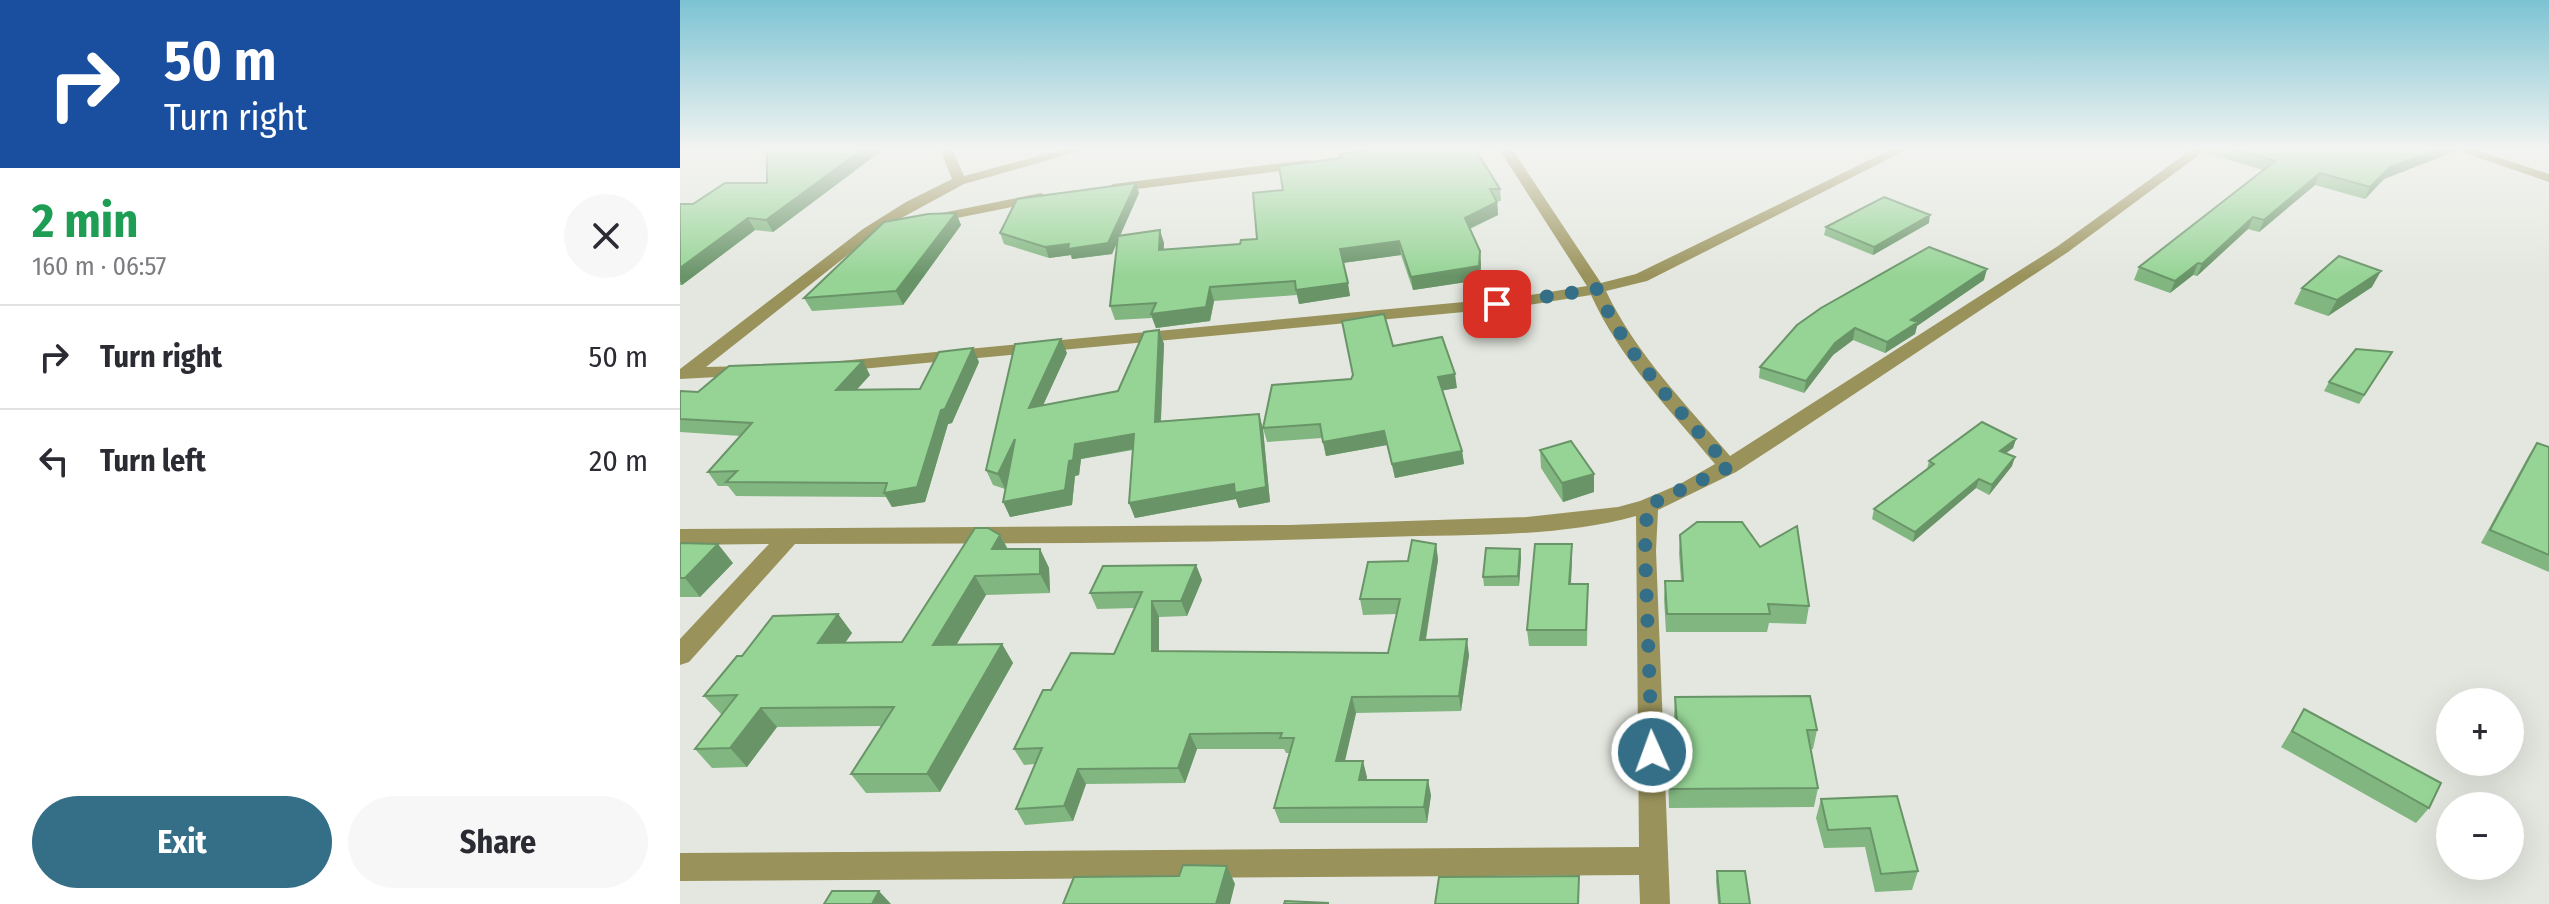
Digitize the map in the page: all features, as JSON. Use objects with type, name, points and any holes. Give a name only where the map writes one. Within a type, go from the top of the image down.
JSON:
[{"type":"street","points":[[683,375],[868,232],[939,191]]},
{"type":"street","points":[[1533,191],[1597,289],[1612,322],[1639,362],[1729,467]]},
{"type":"street","points":[[818,367],[1477,306],[1597,289],[1641,278],[1817,191]]},
{"type":"street","points":[[680,537],[1409,529],[1573,520],[1647,506],[1729,467],[1841,397],[1961,314],[2063,249],[2143,191]]},
{"type":"street","points":[[868,232],[1052,196]]},
{"type":"street","points":[[683,375],[760,371]]},
{"type":"street","points":[[1647,506],[1645,551],[1655,904]]},
{"type":"street","points":[[680,655],[789,536]]},
{"type":"street","points":[[680,867],[1652,861]]},
{"type":"building","points":[[713,191],[805,191],[766,220],[748,218],[680,268],[680,204],[693,204]]},
{"type":"building","points":[[1075,191],[1132,191],[1108,243],[1068,249],[1069,244],[1045,247],[1000,233],[1017,199]]},
{"type":"building","points":[[1491,191],[1497,202],[1465,218],[1480,251],[1479,266],[1411,277],[1399,241],[1340,249],[1348,283],[1296,290],[1295,281],[1210,287],[1206,307],[1151,314],[1156,303],[1110,306],[1118,236],[1160,230],[1159,250],[1240,244],[1241,240],[1257,239],[1253,193]]},
{"type":"building","points":[[2236,191],[2298,191],[2264,220],[2253,217],[2202,264],[2198,263],[2175,281],[2139,267]]},
{"type":"building","points":[[1884,197],[1930,215],[1874,247],[1826,227]]},
{"type":"building","points":[[956,213],[896,291],[804,298],[884,222],[928,214]]},
{"type":"building","points":[[1929,247],[1987,269],[1911,320],[1918,322],[1887,342],[1855,328],[1835,343],[1806,381],[1760,367],[1797,325],[1821,308]]},
{"type":"building","points":[[2339,256],[2381,271],[2337,300],[2302,288]]},
{"type":"building","points":[[1384,314],[1393,346],[1442,337],[1455,374],[1438,377],[1462,451],[1392,464],[1384,431],[1323,442],[1320,424],[1263,428],[1272,385],[1351,379],[1353,375],[1342,321]]},
{"type":"building","points":[[1159,330],[1155,422],[1259,414],[1266,487],[1235,493],[1234,484],[1129,503],[1134,434],[1075,444],[1065,490],[1003,502],[1015,439],[998,474],[986,470],[1015,344],[1061,339],[1029,408],[1118,391],[1144,332]]},
{"type":"building","points":[[973,348],[945,409],[941,410],[917,487],[884,493],[887,483],[726,482],[737,471],[708,472],[752,423],[680,419],[680,391],[698,392],[729,366],[863,361],[836,390],[920,389],[939,352]]},
{"type":"building","points":[[2356,349],[2392,352],[2364,395],[2329,382]]},
{"type":"building","points":[[1982,422],[2016,439],[2000,451],[2015,457],[1992,485],[1979,479],[1915,532],[1874,509],[1934,464],[1929,461]]},
{"type":"building","points":[[1571,441],[1594,474],[1562,483],[1540,450]]},
{"type":"building","points":[[2537,443],[2549,447],[2549,555],[2490,530]]},
{"type":"building","points":[[1697,522],[1742,522],[1760,547],[1797,526],[1809,606],[1768,604],[1770,614],[1667,614],[1665,581],[1683,581],[1680,535]]},
{"type":"building","points":[[975,528],[988,528],[1000,535],[992,549],[1040,549],[1040,574],[975,576],[933,645],[1002,644],[927,774],[851,774],[894,707],[761,708],[730,748],[695,749],[737,695],[704,696],[737,656],[742,656],[773,616],[838,614],[818,643],[902,642]]},
{"type":"building","points":[[1412,540],[1436,544],[1420,640],[1467,639],[1459,696],[1352,697],[1336,761],[1363,761],[1359,780],[1428,780],[1424,807],[1274,808],[1294,738],[1280,738],[1282,733],[1190,734],[1178,768],[1078,769],[1064,806],[1016,809],[1042,748],[1014,749],[1043,690],[1051,690],[1071,653],[1114,654],[1142,592],[1090,593],[1103,566],[1196,565],[1181,601],[1152,601],[1152,651],[1388,653],[1400,599],[1360,599],[1368,562],[1408,561]]},
{"type":"building","points":[[680,543],[718,544],[685,578],[680,578]]},
{"type":"building","points":[[1535,544],[1572,544],[1569,584],[1588,584],[1586,630],[1527,630]]},
{"type":"building","points":[[1486,548],[1520,549],[1518,576],[1483,577]]},
{"type":"building","points":[[1810,696],[1817,730],[1807,730],[1818,788],[1670,789],[1669,748],[1679,748],[1675,697]]},
{"type":"building","points":[[2304,709],[2441,783],[2429,808],[2292,731]]},
{"type":"building","points":[[1897,796],[1918,871],[1881,874],[1870,828],[1828,830],[1821,799]]},
{"type":"building","points":[[1183,865],[1227,866],[1216,904],[1063,904],[1074,877],[1179,876]]},
{"type":"building","points":[[1717,871],[1745,871],[1750,904],[1720,904]]},
{"type":"building","points":[[1579,876],[1578,904],[1435,904],[1439,877]]},
{"type":"building","points":[[832,891],[879,891],[872,904],[824,904]]},
{"type":"building","points":[[1285,901],[1329,903],[1284,904]]},
{"type":"route","points":[[1497,304],[1597,289],[1612,322],[1639,362],[1729,467],[1647,506],[1645,551],[1652,752]]}]
